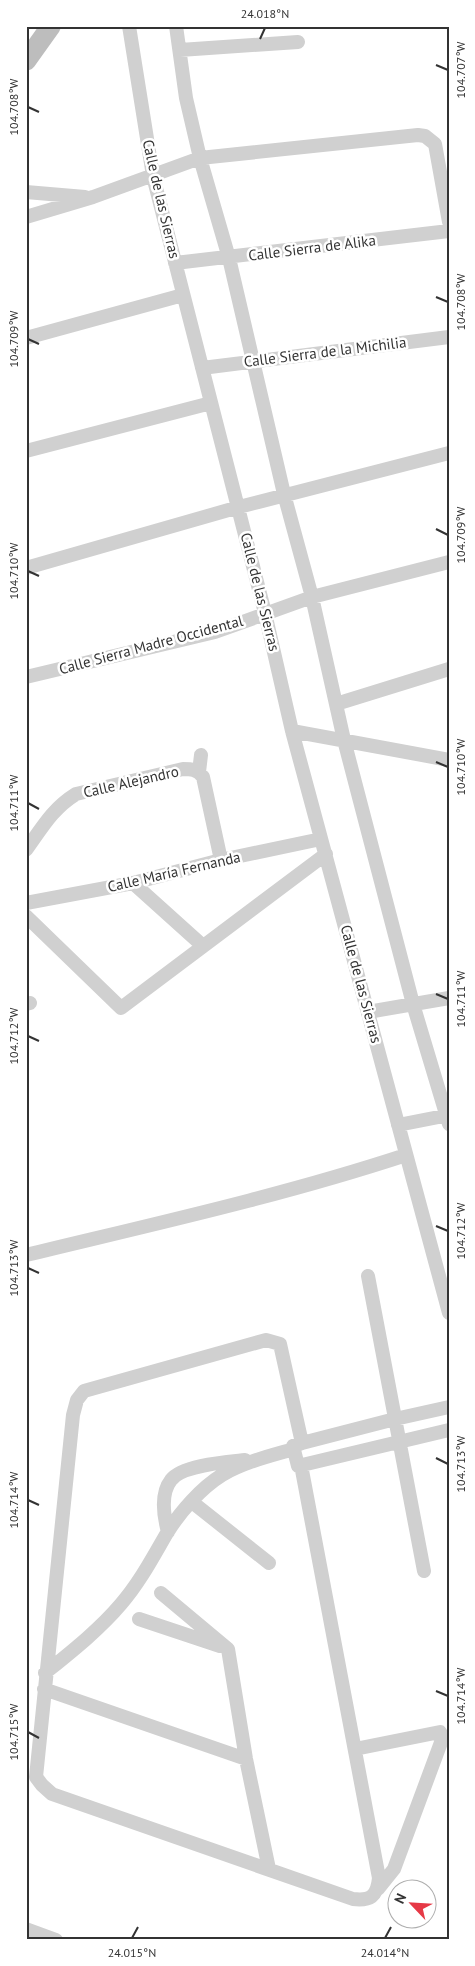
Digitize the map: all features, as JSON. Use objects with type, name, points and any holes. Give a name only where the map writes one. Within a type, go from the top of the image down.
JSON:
[{"type":"street","points":[[26,61],[50,26]]},
{"type":"street","name":"Calle de las Sierras","points":[[129,26],[152,176],[266,613],[292,731],[449,1313]]},
{"type":"street","points":[[176,26],[186,98],[200,158],[229,258],[284,494],[312,598],[344,740],[413,1004],[448,1118],[398,1125]]},
{"type":"street","points":[[180,50],[298,42]]},
{"type":"street","points":[[26,217],[93,197],[200,158],[418,135],[425,136],[435,144],[449,222]]},
{"type":"street","points":[[26,192],[93,197]]},
{"type":"street","name":"Calle Sierra de Alika","points":[[175,263],[449,231]]},
{"type":"street","points":[[26,338],[183,295]]},
{"type":"street","name":"Calle Sierra de la Michilia","points":[[202,368],[449,337]]},
{"type":"street","points":[[26,451],[211,403]]},
{"type":"street","points":[[26,568],[284,494],[449,452]]},
{"type":"street","name":"Calle Sierra Madre Occidental","points":[[26,677],[215,632],[312,598],[449,562]]},
{"type":"street","points":[[336,704],[449,669]]},
{"type":"street","points":[[292,731],[449,760]]},
{"type":"street","points":[[199,772],[201,755]]},
{"type":"street","name":"Calle Alejandro","points":[[26,850],[52,814],[62,803],[76,794],[182,769],[191,769],[203,776],[221,860]]},
{"type":"street","name":"Calle María Fernanda","points":[[26,902],[133,883],[221,860],[321,838]]},
{"type":"street","points":[[121,1008],[326,854]]},
{"type":"street","points":[[133,883],[202,946]]},
{"type":"street","points":[[26,916],[131,1019]]},
{"type":"street","points":[[368,1012],[449,998]]},
{"type":"street","points":[[26,1255],[275,1194],[338,1177],[406,1155]]},
{"type":"street","points":[[368,1276],[424,1571]]},
{"type":"street","points":[[355,1749],[440,1732],[443,1737],[394,1869],[378,1889],[367,1899],[353,1899],[52,1794],[42,1785],[36,1777],[72,1415],[76,1400],[84,1391],[266,1340],[280,1344],[298,1446],[298,1466],[301,1466],[355,1749],[379,1878],[378,1889]]},
{"type":"street","points":[[45,1674],[121,1604],[154,1558],[168,1532],[192,1502],[221,1476],[262,1458],[298,1446],[395,1419],[449,1407]]},
{"type":"street","points":[[301,1466],[449,1430]]},
{"type":"street","points":[[168,1532],[164,1516],[165,1500],[168,1485],[176,1475],[193,1468],[262,1458]]},
{"type":"street","points":[[192,1502],[269,1563]]},
{"type":"street","points":[[162,1593],[228,1649],[246,1759],[269,1869]]},
{"type":"street","points":[[139,1619],[228,1649]]},
{"type":"street","points":[[44,1689],[246,1759]]},
{"type":"street","points":[[26,1929],[56,1940]]}]
